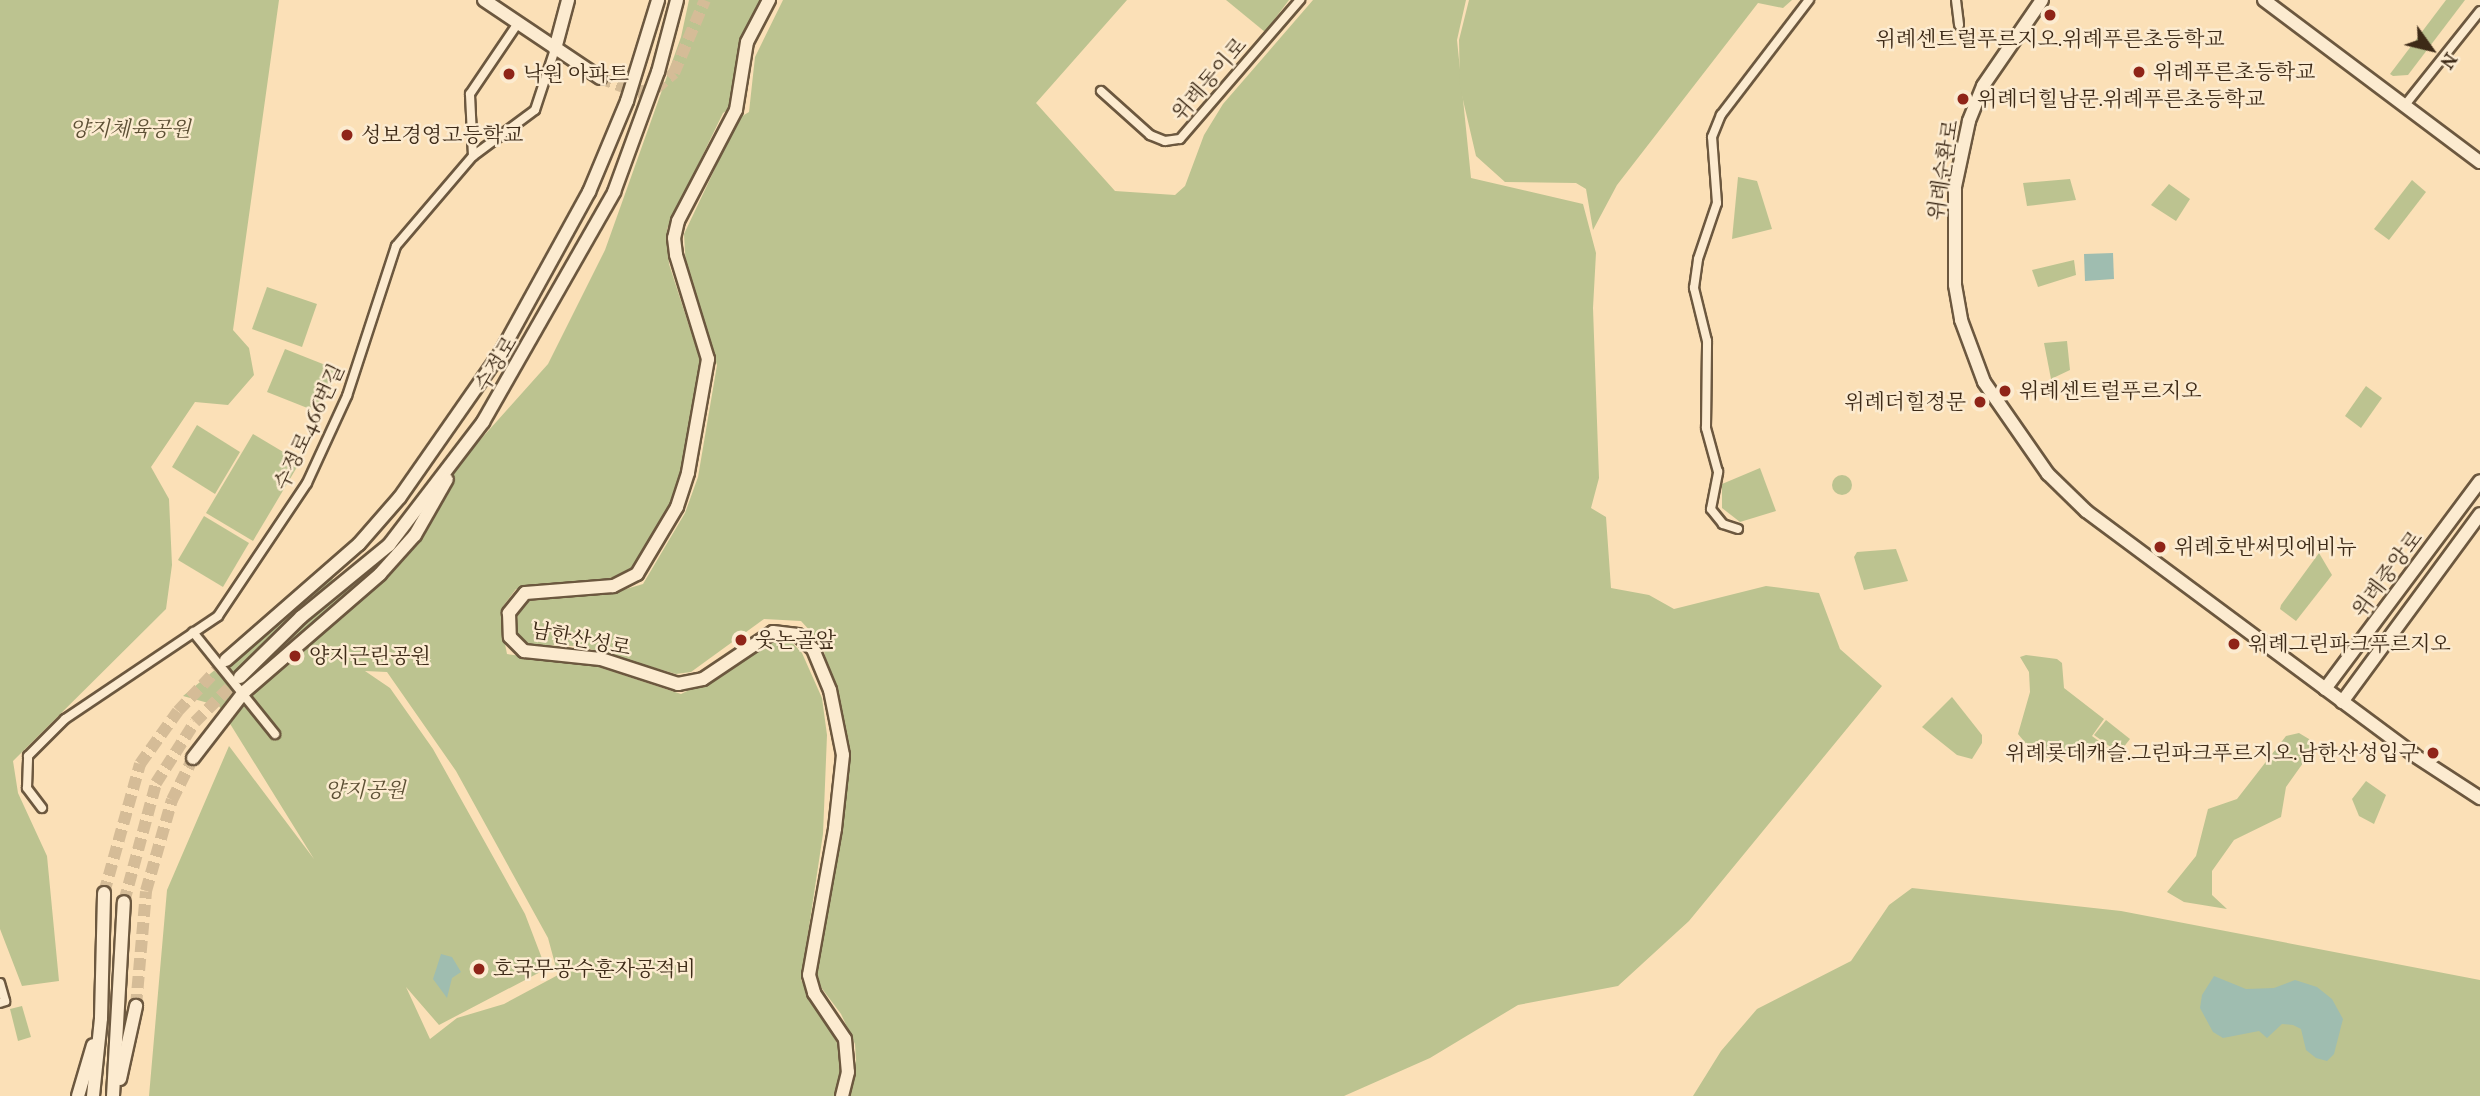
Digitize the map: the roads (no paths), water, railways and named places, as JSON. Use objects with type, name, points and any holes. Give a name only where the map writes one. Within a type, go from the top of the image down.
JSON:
[{"type":"main road","points":[[484,0],[600,78]]},
{"type":"main road","points":[[555,49],[568,0]]},
{"type":"main road","name":"수정로","points":[[226,660],[359,544],[400,497],[501,352],[589,192],[626,101],[658,0]]},
{"type":"main road","name":"수정로","points":[[240,677],[301,617],[389,545],[454,462],[528,349],[614,192],[658,71],[677,0]]},
{"type":"main road","name":"남한산성로","points":[[769,0],[747,42],[736,110],[678,221],[674,238],[676,256],[708,359],[688,473],[677,508],[637,574],[612,586],[524,593],[509,613],[510,636],[524,651],[601,659],[678,684],[703,679],[773,632],[798,635],[813,649],[830,690],[843,755],[835,829],[809,975],[814,993],[845,1039],[848,1072],[842,1096]]},
{"type":"main road","name":"위례순환로","points":[[2042,0],[1983,86],[1961,157],[1952,214],[1952,263],[1973,354],[2010,426],[2065,492],[2342,702],[2480,798]]},
{"type":"main road","points":[[2264,0],[2480,162]]},
{"type":"main road","points":[[193,758],[244,692],[380,574],[436,504],[454,462]]},
{"type":"main road","name":"위례중앙로","points":[[2325,689],[2480,481]]},
{"type":"main road","name":"위례중앙로","points":[[2342,702],[2480,514]]},
{"type":"main road","points":[[93,1096],[101,1018],[104,893]]},
{"type":"main road","points":[[114,1096],[124,902]]},
{"type":"main road","points":[[114,1096],[125,1066],[136,1006]]},
{"type":"main road","points":[[78,1096],[101,1018]]},
{"type":"street","name":"위례동이로","points":[[1101,91],[1150,135],[1165,141],[1180,139],[1300,0]]},
{"type":"street","points":[[1738,529],[1723,524],[1711,509],[1718,472],[1706,428],[1707,341],[1694,288],[1698,259],[1717,203],[1712,137],[1721,115],[1809,0]]},
{"type":"street","points":[[1956,0],[1959,25]]},
{"type":"street","points":[[2405,105],[2480,11]]},
{"type":"street","points":[[473,156],[470,94],[518,23]]},
{"type":"street","name":"수정로466번길","points":[[42,808],[27,788],[28,756],[65,719],[218,616],[307,483],[347,396],[396,246],[473,156],[535,110],[555,49]]},
{"type":"street","points":[[193,632],[244,692],[275,734]]},
{"type":"street","points":[[0,983],[5,1002],[0,1003]]},
{"type":"tunnel","points":[[600,78],[637,92],[655,89],[674,73],[705,0]]},
{"type":"tunnel","points":[[104,893],[140,764],[178,711],[226,660]]},
{"type":"tunnel","points":[[124,902],[156,783],[195,722],[240,677]]},
{"type":"tunnel","points":[[136,1006],[146,891],[172,800],[193,758]]},
{"type":"place","name":"위례센트럴푸르지오.위례푸른초등학교","points":[[2050,15]]},
{"type":"place","name":"위례푸른초등학교","points":[[2139,72]]},
{"type":"place","name":"낙원 아파트","points":[[509,74]]},
{"type":"place","name":"위례더힐남문.위례푸른초등학교","points":[[1963,99]]},
{"type":"place","name":"성보경영고등학교","points":[[347,135]]},
{"type":"place","name":"위례센트럴푸르지오","points":[[2005,391]]},
{"type":"place","name":"위례더힐정문","points":[[1980,402]]},
{"type":"place","name":"위례호반써밋에비뉴","points":[[2160,547]]},
{"type":"place","name":"웃논골앞","points":[[741,640]]},
{"type":"place","name":"위례그린파크푸르지오","points":[[2234,644]]},
{"type":"place","name":"양지근린공원","points":[[295,656]]},
{"type":"place","name":"위례롯데캐슬.그린파크푸르지오.남한산성입구","points":[[2433,753]]},
{"type":"place","name":"호국무공수훈자공적비","points":[[479,969]]},
{"type":"park label","name":"양지체육공원","points":[[130,129]]},
{"type":"park label","name":"양지공원","points":[[365,790]]}]
